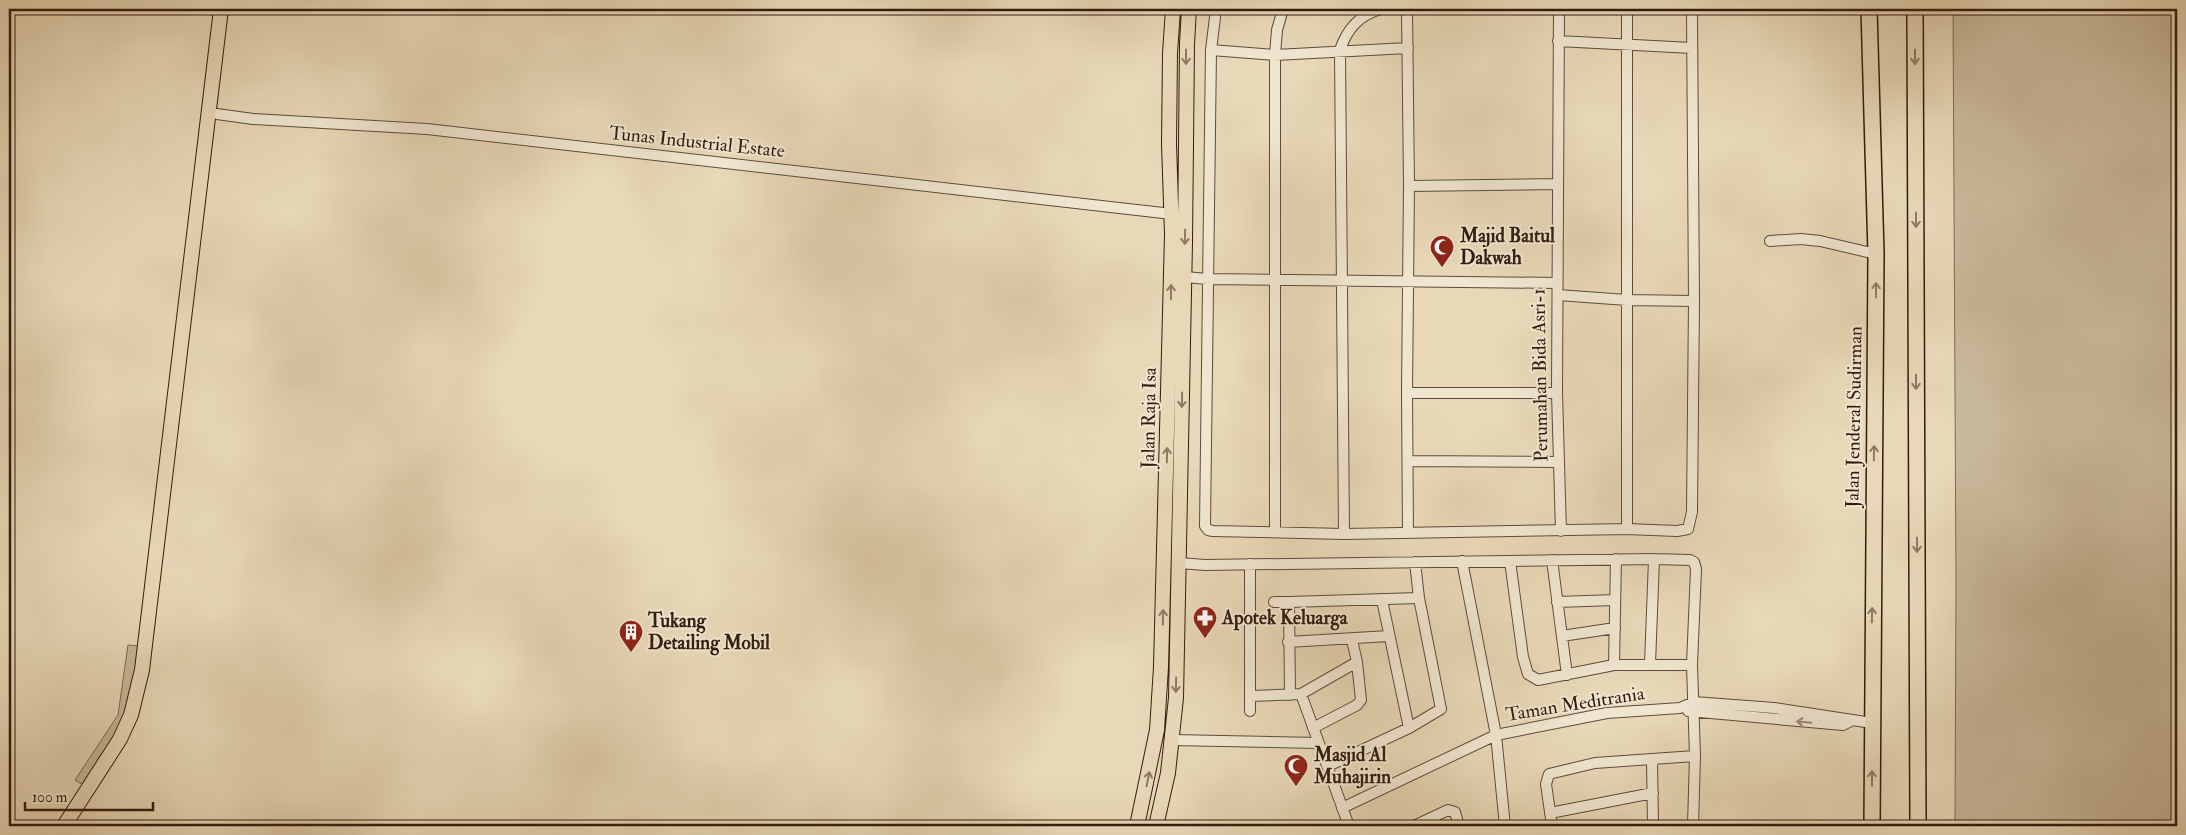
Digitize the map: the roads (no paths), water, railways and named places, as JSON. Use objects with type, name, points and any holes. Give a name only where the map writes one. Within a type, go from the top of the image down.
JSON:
[{"type":"highway","name":"Jalan Jenderal Sudirman","points":[[1869,9],[1876,254],[1872,826]]},
{"type":"highway","points":[[1915,9],[1918,826]]},
{"type":"main road","points":[[87,798],[128,723],[142,670],[221,9]]},
{"type":"main road","points":[[69,825],[126,745],[137,718],[150,671],[186,352],[229,9]]},
{"type":"main road","name":"Jalan Raja Isa","points":[[1156,826],[1163,801],[1172,740],[1179,563],[1184,277],[1179,215],[1169,144],[1170,52],[1173,9]]},
{"type":"main road","name":"Jalan Raja Isa","points":[[1137,826],[1157,730],[1189,9]]},
{"type":"street","points":[[1216,9],[1211,50],[1205,526],[1208,530],[1213,531],[1344,534],[1627,530],[1686,531],[1690,523],[1694,301],[1692,9]]},
{"type":"street","points":[[1275,531],[1275,55],[1277,30],[1283,9]]},
{"type":"street","points":[[1344,534],[1340,50],[1344,39],[1355,22],[1364,15],[1381,9]]},
{"type":"street","points":[[1407,9],[1409,186],[1407,281],[1408,533]]},
{"type":"street","name":"Perumahan Bida Asri-1","points":[[1559,9],[1557,393],[1561,531]]},
{"type":"street","points":[[1627,9],[1627,530]]},
{"type":"street","points":[[1558,41],[1692,48]]},
{"type":"street","points":[[1211,50],[1275,55],[1340,50],[1408,48]]},
{"type":"street","name":"Tunas Industrial Estate","points":[[217,114],[271,120],[428,129],[1179,215]]},
{"type":"street","points":[[1409,186],[1557,184]]},
{"type":"street","points":[[1770,241],[1820,241],[1876,254]]},
{"type":"street","points":[[1184,277],[1207,279],[1276,278],[1557,283]]},
{"type":"street","points":[[1558,295],[1627,300],[1694,301]]},
{"type":"street","points":[[1407,393],[1557,393]]},
{"type":"street","points":[[1408,461],[1559,462]]},
{"type":"street","points":[[1614,665],[1616,559]]},
{"type":"street","points":[[1650,664],[1654,559]]},
{"type":"street","points":[[1552,560],[1567,674]]},
{"type":"street","points":[[1179,563],[1690,560],[1696,565],[1692,665],[1695,756],[1693,826]]},
{"type":"street","points":[[1462,561],[1496,734],[1505,826]]},
{"type":"street","points":[[1510,561],[1523,657],[1528,674],[1538,680],[1614,665],[1692,665]]},
{"type":"street","points":[[1328,766],[1408,728],[1440,711],[1442,707],[1419,598],[1415,562]]},
{"type":"street","points":[[1250,564],[1250,710]]},
{"type":"street","points":[[1274,602],[1419,598]]},
{"type":"street","points":[[1382,600],[1408,728]]},
{"type":"street","points":[[1557,602],[1615,600]]},
{"type":"street","points":[[1289,602],[1290,695]]},
{"type":"street","points":[[1562,636],[1615,628]]},
{"type":"street","points":[[1288,642],[1352,640],[1389,636]]},
{"type":"street","points":[[1313,728],[1360,702],[1361,695],[1357,662],[1352,640]]},
{"type":"street","points":[[1250,696],[1301,694],[1357,662]]},
{"type":"street","points":[[1301,694],[1349,826]]},
{"type":"street","name":"Taman Meditrania","points":[[1342,808],[1496,734],[1607,713],[1694,708],[1872,723]]},
{"type":"street","points":[[1172,740],[1318,743]]},
{"type":"street","points":[[1552,826],[1546,780],[1552,773],[1595,763],[1695,756]]},
{"type":"street","points":[[1652,759],[1653,793],[1651,826],[1675,826]]},
{"type":"street","points":[[1550,813],[1653,793]]},
{"type":"street","points":[[1414,826],[1448,810],[1455,812],[1459,826]]},
{"type":"place","name":"Majid Baitul Dakwah","points":[[1442,268]]},
{"type":"place","name":"Apotek Keluarga","points":[[1205,639]]},
{"type":"place","name":"Tukang Detailing Mobil","points":[[631,653]]},
{"type":"place","name":"Masjid Al Muhajirin","points":[[1296,787]]}]
